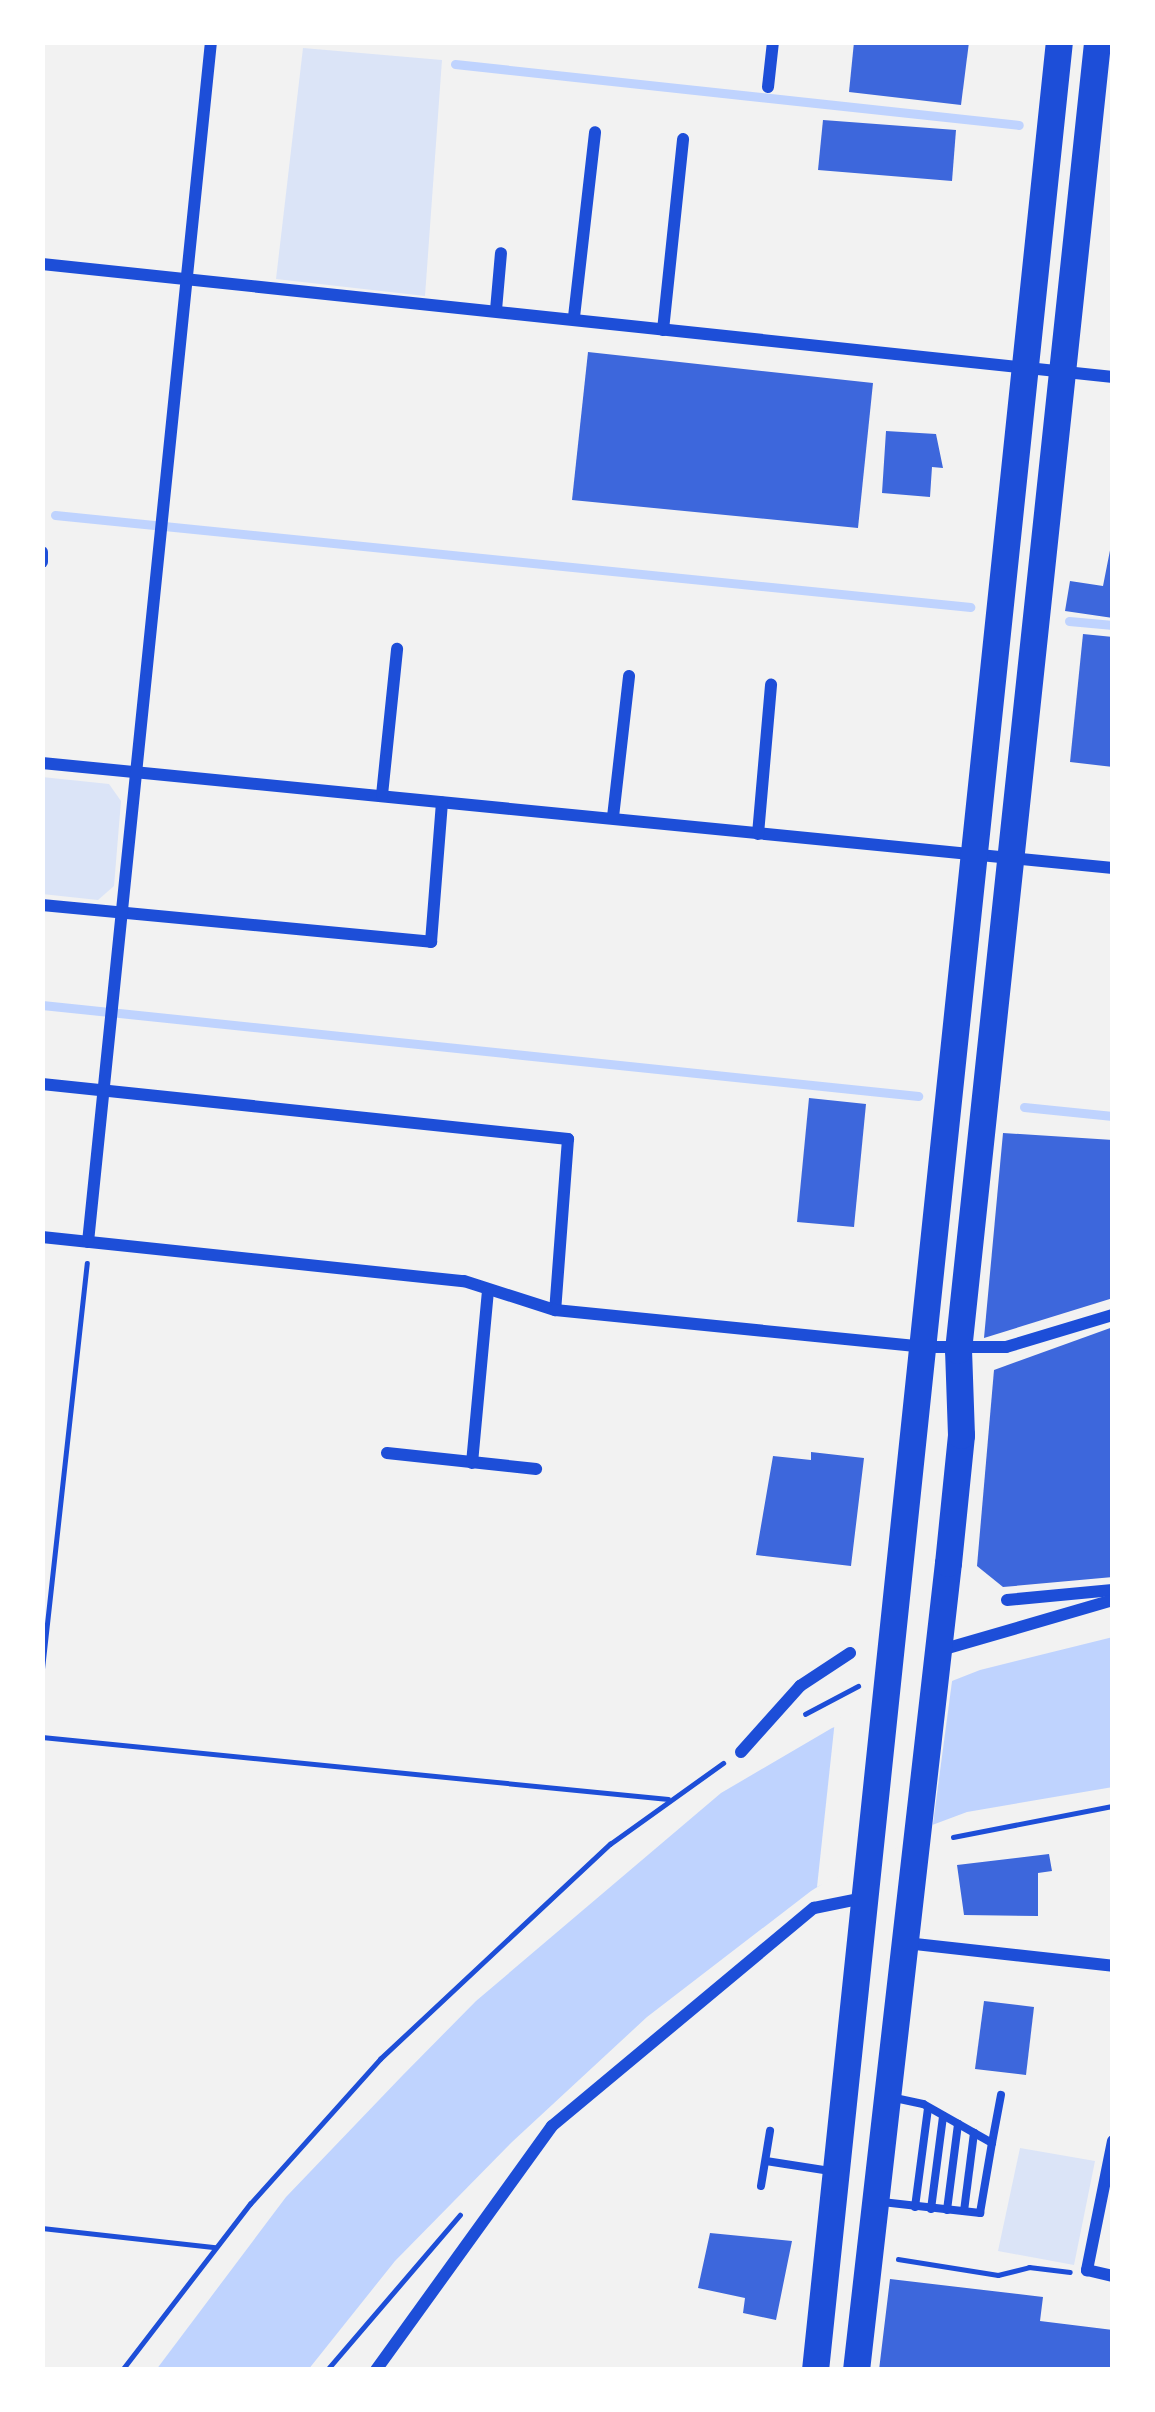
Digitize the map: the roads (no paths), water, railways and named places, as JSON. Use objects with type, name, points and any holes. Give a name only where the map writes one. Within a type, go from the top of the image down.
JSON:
[{"type":"highway","points":[[815,2370],[860,1900],[977,860],[1058,42]]},
{"type":"highway","points":[[856,2370],[961,1435],[958,1350],[1097,42]]},
{"type":"street","points":[[88,1242],[211,42]]},
{"type":"street","points":[[768,87],[773,42]]},
{"type":"street","points":[[574,317],[596,132]]},
{"type":"street","points":[[663,330],[683,139]]},
{"type":"street","points":[[496,310],[501,253]]},
{"type":"street","points":[[42,264],[1113,377]]},
{"type":"street","points":[[42,552],[42,562]]},
{"type":"street","points":[[382,795],[397,649]]},
{"type":"street","points":[[613,817],[628,676]]},
{"type":"street","points":[[758,834],[771,685]]},
{"type":"street","points":[[42,763],[613,817],[977,860],[1113,868]]},
{"type":"street","points":[[42,905],[431,942],[442,802]]},
{"type":"street","points":[[42,1084],[568,1139],[555,1310]]},
{"type":"street","points":[[42,1237],[464,1281],[555,1310],[958,1350],[1006,1347],[1113,1315]]},
{"type":"street","points":[[472,1463],[488,1290]]},
{"type":"street","points":[[387,1453],[536,1469]]},
{"type":"street","points":[[1007,1600],[1113,1589]]},
{"type":"street","points":[[935,1658],[1113,1600]]},
{"type":"street","points":[[740,1752],[800,1686],[850,1653]]},
{"type":"street","points":[[376,2370],[552,2126],[814,1908],[860,1900]]},
{"type":"street","points":[[903,1942],[1113,1966]]},
{"type":"street","points":[[1113,2141],[1087,2270],[1113,2276]]},
{"type":"lane","points":[[874,2201],[980,2212],[1001,2095]]},
{"type":"lane","points":[[886,2096],[928,2108],[992,2143]]},
{"type":"lane","points":[[914,2208],[928,2108]]},
{"type":"lane","points":[[931,2209],[943,2116]]},
{"type":"lane","points":[[947,2210],[958,2124]]},
{"type":"lane","points":[[761,2186],[770,2131]]},
{"type":"lane","points":[[964,2211],[974,2133]]},
{"type":"lane","points":[[766,2161],[837,2172]]},
{"type":"water","points":[[1113,1637],[1113,1787],[967,1812],[892,1840],[811,1891],[647,2017],[512,2142],[395,2261],[308,2370],[156,2370],[286,2197],[402,2076],[476,2001],[721,1793],[832,1728],[980,1670]]},
{"type":"waterway","points":[[455,64],[1019,125]]},
{"type":"waterway","points":[[55,515],[970,607]]},
{"type":"waterway","points":[[1069,621],[1113,625]]},
{"type":"waterway","points":[[42,1005],[918,1096]]},
{"type":"waterway","points":[[1024,1107],[1113,1116]]}]
